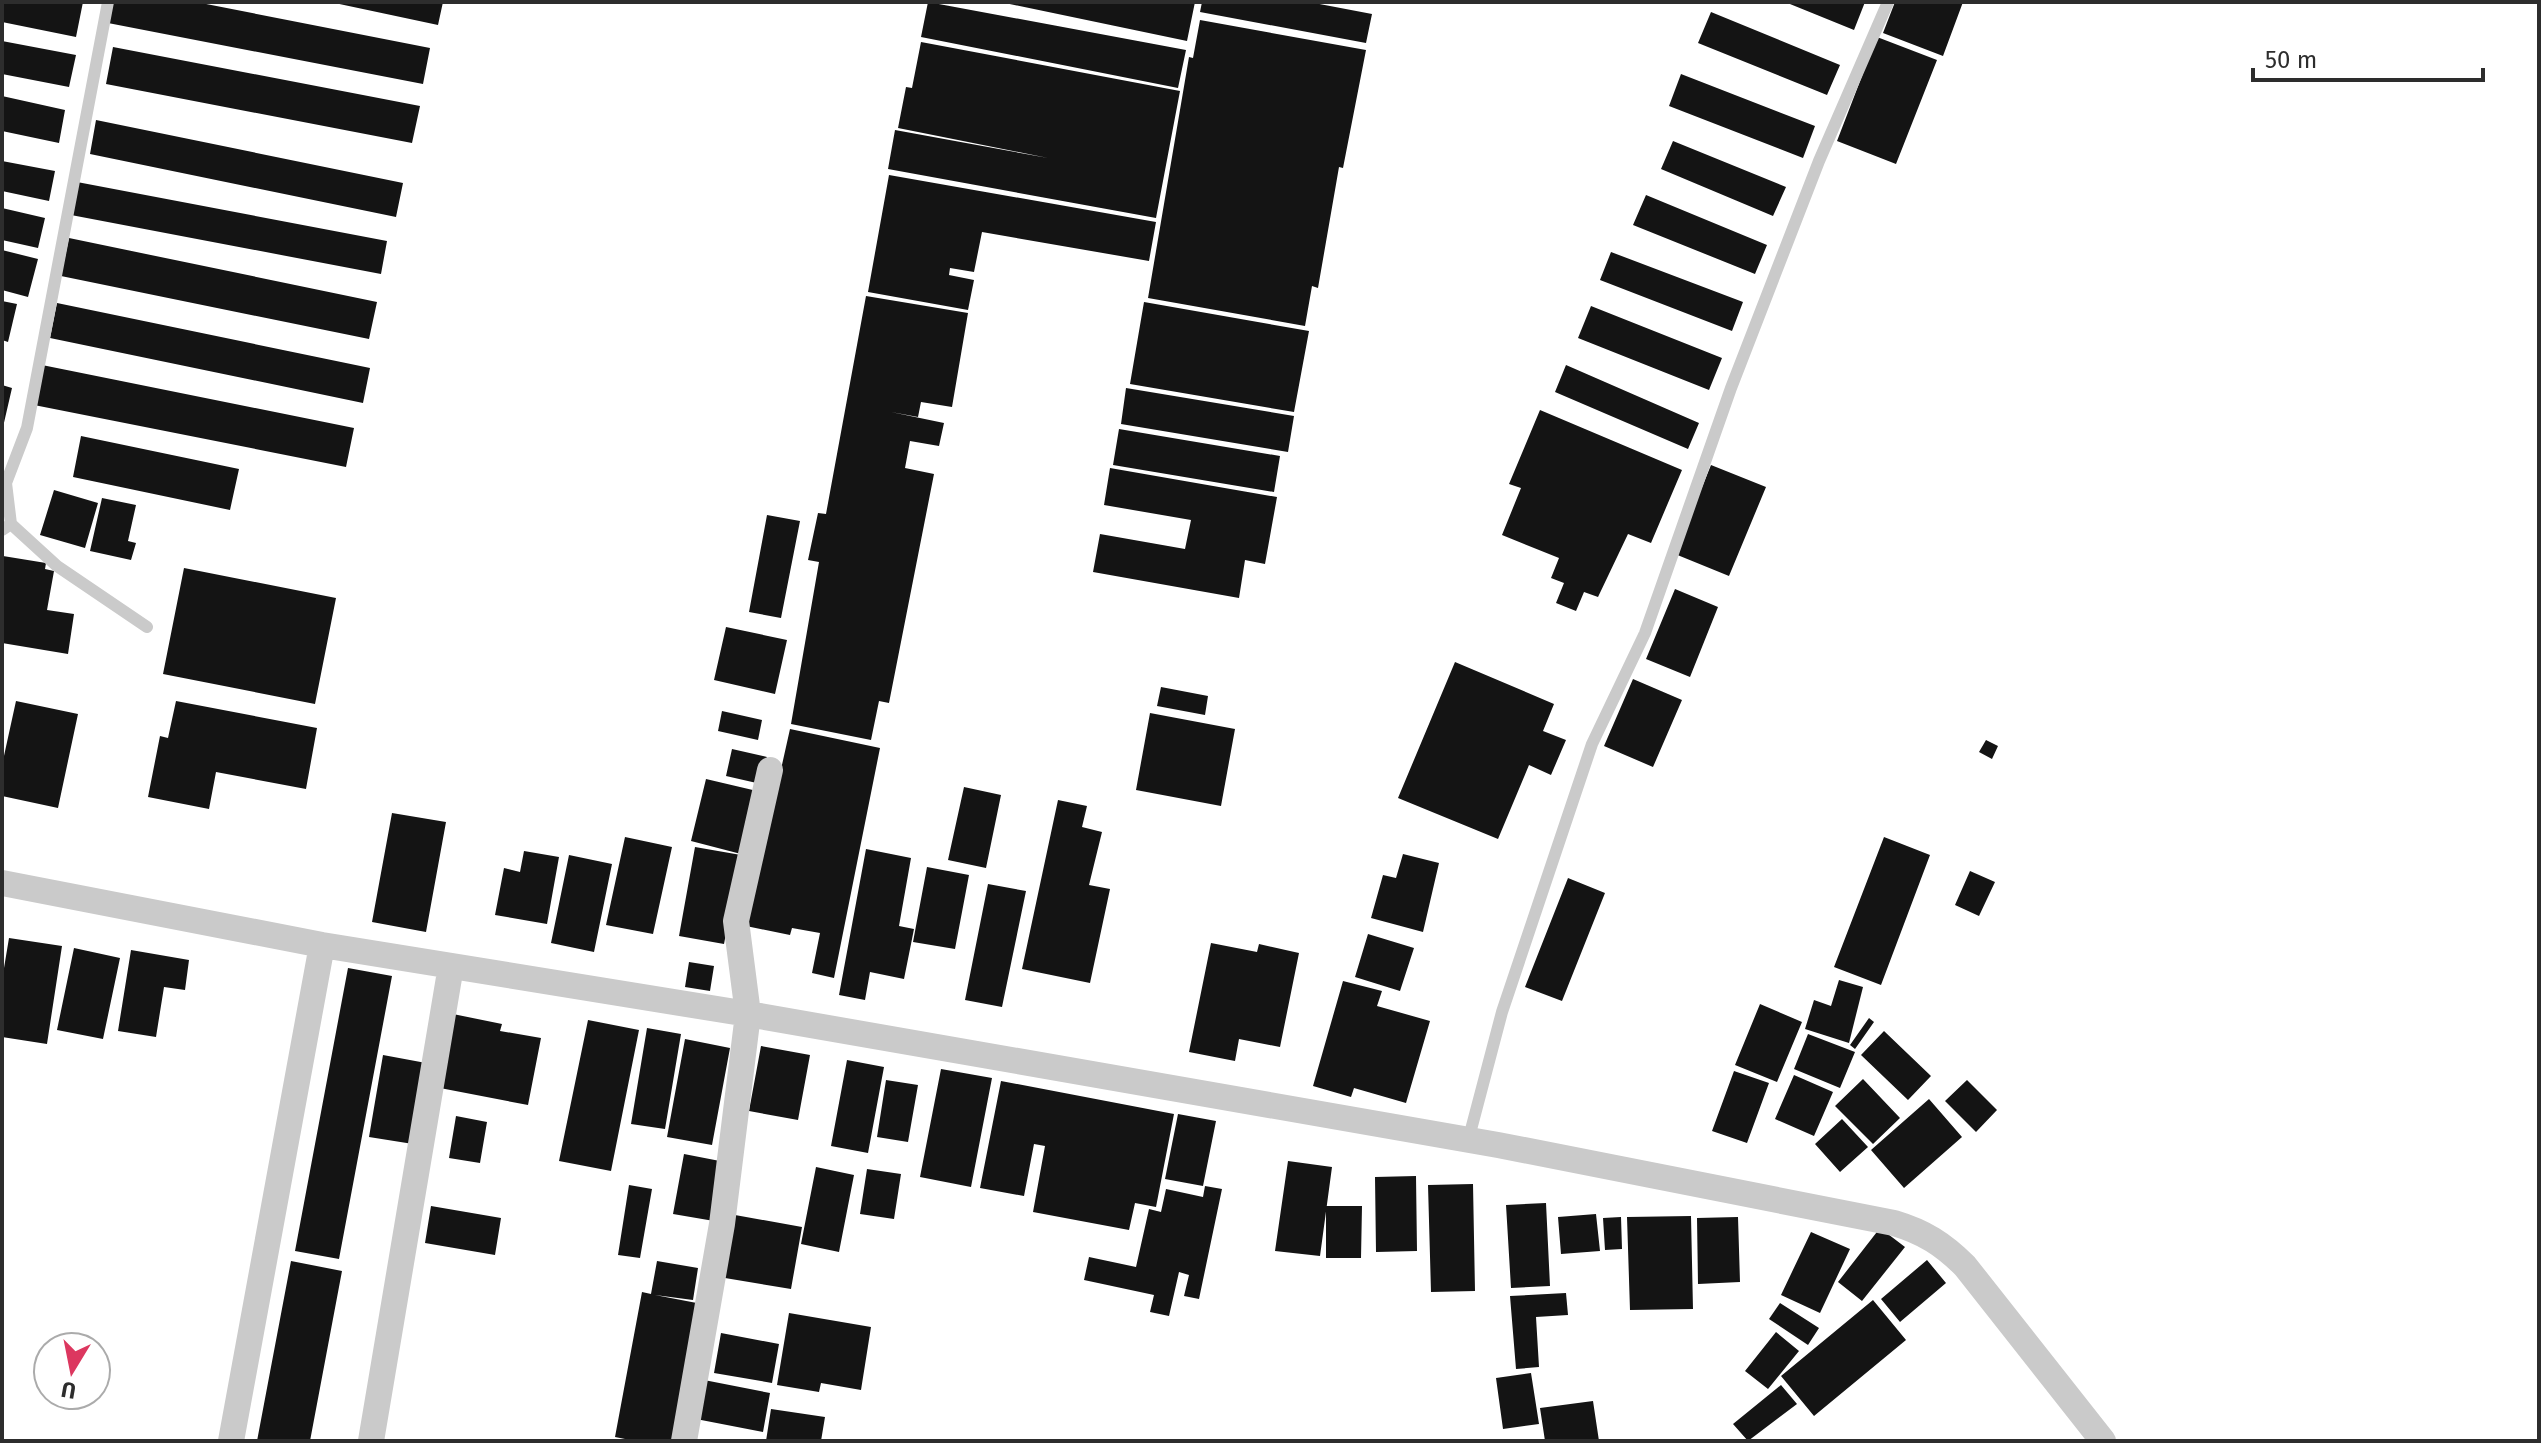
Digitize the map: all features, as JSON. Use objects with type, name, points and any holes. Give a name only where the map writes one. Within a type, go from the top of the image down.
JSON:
[{"type":"street","points":[[684,1441],[722,1224],[748,1014],[736,921],[770,770]]},
{"type":"street","points":[[2,883],[322,945],[748,1014],[1468,1141],[1894,1223],[1922,1231],[1943,1243],[1965,1266],[2103,1441]]},
{"type":"street","points":[[231,1441],[322,945]]},
{"type":"street","points":[[371,1441],[451,966]]},
{"type":"lane","points":[[108,2],[27,428],[4,482],[6,527],[147,627]]},
{"type":"lane","points":[[1468,1141],[1502,1012],[1592,744],[1645,633],[1731,388],[1819,161],[1888,2]]},
{"type":"building","points":[[2,2],[83,2],[76,37],[2,22]]},
{"type":"building","points":[[112,2],[196,2],[430,48],[423,84],[108,23]]},
{"type":"building","points":[[330,2],[443,2],[438,25]]},
{"type":"building","points":[[928,2],[1186,50],[1178,88],[921,37]]},
{"type":"building","points":[[1000,2],[1195,2],[1187,41]]},
{"type":"building","points":[[1202,2],[1309,2],[1372,14],[1366,43],[1200,12]]},
{"type":"building","points":[[1785,2],[1865,2],[1854,30]]},
{"type":"building","points":[[1895,2],[1963,2],[1943,56],[1883,33]]},
{"type":"building","points":[[1711,12],[1840,65],[1827,95],[1698,43]]},
{"type":"building","points":[[1200,20],[1366,50],[1343,168],[1339,167],[1318,288],[1312,286],[1305,326],[1148,298],[1189,57],[1193,58]]},
{"type":"building","points":[[1877,37],[1937,60],[1896,164],[1837,141]]},
{"type":"building","points":[[2,41],[76,55],[69,87],[2,74]]},
{"type":"building","points":[[921,42],[1180,91],[1156,218],[888,169],[895,130],[1048,158],[898,128],[906,87],[912,88]]},
{"type":"building","points":[[113,47],[420,106],[412,143],[106,84]]},
{"type":"building","points":[[1681,74],[1815,126],[1803,158],[1669,106]]},
{"type":"building","points":[[2,96],[65,110],[59,143],[2,131]]},
{"type":"building","points":[[96,120],[403,183],[396,217],[90,154]]},
{"type":"building","points":[[1673,141],[1786,187],[1773,216],[1661,169]]},
{"type":"building","points":[[2,161],[55,171],[49,201],[2,191]]},
{"type":"building","points":[[889,175],[1156,222],[1149,261],[982,232],[974,272],[950,268],[949,275],[974,280],[968,310],[868,292]]},
{"type":"building","points":[[77,182],[387,241],[381,274],[71,215]]},
{"type":"building","points":[[1646,195],[1767,245],[1755,274],[1633,225]]},
{"type":"building","points":[[2,208],[45,218],[38,248],[2,240]]},
{"type":"building","points":[[69,238],[377,302],[369,339],[61,276]]},
{"type":"building","points":[[2,250],[38,259],[28,297],[2,290]]},
{"type":"building","points":[[1611,252],[1743,302],[1732,331],[1600,280]]},
{"type":"building","points":[[866,296],[968,313],[952,407],[921,402],[918,417],[891,412],[944,423],[939,446],[910,441],[905,468],[934,474],[889,703],[879,701],[871,740],[791,724],[819,562],[808,560],[818,513],[826,514]]},
{"type":"building","points":[[2,301],[17,304],[8,342],[2,340]]},
{"type":"building","points":[[1144,302],[1309,331],[1294,412],[1130,384]]},
{"type":"building","points":[[57,303],[370,368],[363,403],[50,338]]},
{"type":"building","points":[[1591,306],[1722,358],[1709,390],[1578,338]]},
{"type":"building","points":[[42,365],[354,428],[346,467],[34,405]]},
{"type":"building","points":[[1566,365],[1699,423],[1688,449],[1555,392]]},
{"type":"building","points":[[2,385],[12,388],[3,427],[2,427]]},
{"type":"building","points":[[1126,388],[1294,416],[1288,452],[1121,424]]},
{"type":"building","points":[[1540,410],[1682,470],[1651,543],[1628,534],[1598,597],[1584,592],[1576,611],[1556,603],[1564,583],[1551,578],[1559,558],[1502,535],[1521,488],[1509,484]]},
{"type":"building","points":[[1119,429],[1280,456],[1274,492],[1113,465]]},
{"type":"building","points":[[81,436],[239,469],[230,510],[73,477]]},
{"type":"building","points":[[1711,465],[1766,487],[1729,576],[1675,554]]},
{"type":"building","points":[[1110,468],[1277,497],[1265,564],[1245,560],[1239,598],[1093,572],[1100,534],[1185,549],[1191,520],[1104,505]]},
{"type":"building","points":[[54,490],[98,503],[85,548],[40,535]]},
{"type":"building","points":[[102,498],[136,505],[128,541],[136,543],[131,560],[90,551]]},
{"type":"building","points":[[767,515],[800,521],[781,618],[749,612]]},
{"type":"building","points":[[3,556],[46,563],[45,569],[54,571],[47,610],[74,614],[68,654],[2,643]]},
{"type":"building","points":[[184,568],[336,598],[315,704],[163,674]]},
{"type":"building","points":[[1675,589],[1718,607],[1690,677],[1646,659]]},
{"type":"building","points":[[726,627],[787,640],[775,694],[714,680]]},
{"type":"building","points":[[1455,662],[1554,704],[1543,731],[1566,740],[1551,775],[1529,765],[1498,839],[1398,798]]},
{"type":"building","points":[[1633,679],[1682,700],[1653,767],[1604,746]]},
{"type":"building","points":[[1161,687],[1208,696],[1205,715],[1157,706]]},
{"type":"building","points":[[16,701],[78,714],[58,808],[2,796],[2,765]]},
{"type":"building","points":[[176,701],[317,728],[306,789],[216,772],[209,809],[148,797],[160,736],[168,738]]},
{"type":"building","points":[[722,711],[762,720],[758,740],[718,731]]},
{"type":"building","points":[[1150,713],[1235,729],[1221,806],[1136,790]]},
{"type":"building","points":[[790,729],[880,748],[834,978],[812,973],[820,933],[792,928],[790,935],[746,926]]},
{"type":"building","points":[[1986,740],[1998,746],[1992,759],[1979,752]]},
{"type":"building","points":[[732,749],[767,757],[761,784],[726,776]]},
{"type":"building","points":[[706,779],[757,791],[741,854],[691,841]]},
{"type":"building","points":[[964,787],[1001,795],[986,868],[948,860]]},
{"type":"building","points":[[1058,800],[1087,806],[1082,827],[1102,832],[1089,885],[1110,889],[1090,983],[1022,969]]},
{"type":"building","points":[[392,813],[446,822],[426,932],[372,922]]},
{"type":"building","points":[[625,837],[672,847],[653,934],[606,925]]},
{"type":"building","points":[[1884,837],[1930,855],[1881,985],[1834,967]]},
{"type":"building","points":[[695,847],[741,855],[724,944],[679,936]]},
{"type":"building","points":[[866,849],[911,858],[899,926],[914,929],[904,979],[870,972],[865,1000],[839,995]]},
{"type":"building","points":[[524,851],[559,857],[547,924],[495,915],[504,868],[520,872]]},
{"type":"building","points":[[1403,854],[1439,863],[1423,932],[1371,918],[1383,875],[1396,878]]},
{"type":"building","points":[[569,855],[612,864],[594,952],[551,943]]},
{"type":"building","points":[[927,867],[969,875],[955,949],[913,942]]},
{"type":"building","points":[[1970,871],[1995,882],[1979,916],[1955,905]]},
{"type":"building","points":[[1568,878],[1605,893],[1562,1001],[1525,987]]},
{"type":"building","points":[[988,884],[1026,891],[1002,1007],[965,1000]]},
{"type":"building","points":[[1368,934],[1414,948],[1400,991],[1355,977]]},
{"type":"building","points":[[9,938],[62,946],[47,1044],[2,1037],[2,980]]},
{"type":"building","points":[[1211,943],[1257,952],[1259,944],[1299,953],[1280,1047],[1239,1039],[1235,1061],[1189,1052]]},
{"type":"building","points":[[74,948],[120,958],[103,1039],[57,1030]]},
{"type":"building","points":[[131,950],[189,960],[185,990],[164,987],[156,1037],[118,1031]]},
{"type":"building","points":[[689,962],[714,966],[710,991],[685,987]]},
{"type":"building","points":[[348,968],[392,976],[339,1259],[295,1251]]},
{"type":"building","points":[[1839,980],[1863,987],[1849,1043],[1805,1029],[1814,1000],[1831,1006]]},
{"type":"building","points":[[1343,981],[1382,991],[1377,1006],[1430,1021],[1406,1103],[1354,1088],[1351,1097],[1313,1086]]},
{"type":"building","points":[[1760,1004],[1802,1022],[1777,1082],[1735,1065]]},
{"type":"building","points":[[453,1014],[502,1024],[500,1031],[541,1038],[528,1105],[440,1088]]},
{"type":"building","points":[[1869,1018],[1874,1022],[1855,1049],[1850,1045]]},
{"type":"building","points":[[588,1020],[639,1030],[611,1171],[559,1161]]},
{"type":"building","points":[[647,1028],[681,1034],[665,1129],[631,1124]]},
{"type":"building","points":[[1884,1031],[1931,1076],[1908,1100],[1861,1055]]},
{"type":"building","points":[[1808,1034],[1855,1052],[1840,1088],[1794,1069]]},
{"type":"building","points":[[685,1039],[730,1048],[712,1145],[667,1137]]},
{"type":"building","points":[[761,1046],[810,1055],[798,1120],[749,1111]]},
{"type":"building","points":[[383,1055],[426,1063],[413,1144],[369,1137]]},
{"type":"building","points":[[847,1060],[884,1067],[868,1153],[831,1146]]},
{"type":"building","points":[[941,1069],[992,1078],[971,1187],[920,1177]]},
{"type":"building","points":[[1734,1071],[1769,1083],[1747,1143],[1712,1131]]},
{"type":"building","points":[[1794,1075],[1833,1092],[1814,1136],[1775,1119]]},
{"type":"building","points":[[1863,1079],[1900,1118],[1873,1144],[1835,1106]]},
{"type":"building","points":[[886,1080],[918,1085],[908,1142],[877,1137]]},
{"type":"building","points":[[1967,1080],[1997,1110],[1976,1132],[1945,1101]]},
{"type":"building","points":[[1001,1081],[1174,1114],[1156,1207],[1135,1203],[1129,1230],[1033,1212],[1045,1146],[1034,1144],[1024,1196],[980,1188]]},
{"type":"building","points":[[1929,1099],[1962,1137],[1904,1188],[1871,1150]]},
{"type":"building","points":[[1178,1114],[1216,1121],[1203,1186],[1165,1179]]},
{"type":"building","points":[[456,1116],[487,1122],[480,1163],[449,1158]]},
{"type":"building","points":[[1842,1119],[1868,1147],[1840,1172],[1815,1144]]},
{"type":"building","points":[[684,1154],[725,1162],[714,1221],[673,1214]]},
{"type":"building","points":[[1288,1161],[1332,1167],[1320,1256],[1275,1251]]},
{"type":"building","points":[[816,1167],[854,1175],[839,1252],[801,1244]]},
{"type":"building","points":[[867,1169],[901,1174],[894,1219],[860,1214]]},
{"type":"building","points":[[1416,1176],[1417,1251],[1376,1252],[1375,1177]]},
{"type":"building","points":[[1473,1184],[1475,1291],[1431,1292],[1428,1185]]},
{"type":"building","points":[[629,1185],[652,1189],[640,1258],[618,1255]]},
{"type":"building","points":[[1205,1186],[1222,1189],[1199,1299],[1184,1296],[1189,1275],[1179,1272],[1169,1316],[1150,1312],[1154,1295],[1084,1280],[1089,1257],[1136,1267],[1149,1209],[1161,1212],[1166,1189],[1203,1197]]},
{"type":"building","points":[[1546,1203],[1550,1286],[1511,1288],[1506,1205]]},
{"type":"building","points":[[431,1206],[501,1218],[495,1255],[425,1243]]},
{"type":"building","points":[[1326,1206],[1362,1206],[1361,1258],[1326,1258]]},
{"type":"building","points":[[1596,1214],[1600,1251],[1561,1254],[1558,1217]]},
{"type":"building","points":[[735,1215],[802,1227],[791,1289],[725,1278]]},
{"type":"building","points":[[1691,1216],[1693,1309],[1630,1310],[1627,1217]]},
{"type":"building","points":[[1621,1217],[1622,1249],[1605,1250],[1603,1218]]},
{"type":"building","points":[[1738,1217],[1740,1282],[1698,1284],[1697,1218]]},
{"type":"building","points":[[1880,1228],[1905,1247],[1862,1301],[1838,1282]]},
{"type":"building","points":[[1811,1232],[1850,1249],[1820,1313],[1781,1295]]},
{"type":"building","points":[[1927,1260],[1946,1283],[1900,1322],[1881,1299]]},
{"type":"building","points":[[291,1261],[342,1271],[310,1441],[257,1441]]},
{"type":"building","points":[[657,1261],[698,1268],[693,1300],[655,1295],[702,1304],[677,1441],[635,1441],[615,1437],[642,1292],[651,1294]]},
{"type":"building","points":[[1566,1293],[1568,1315],[1536,1317],[1539,1367],[1516,1369],[1510,1296]]},
{"type":"building","points":[[1873,1300],[1906,1340],[1814,1416],[1781,1376]]},
{"type":"building","points":[[1780,1303],[1819,1328],[1808,1345],[1769,1319]]},
{"type":"building","points":[[789,1313],[871,1327],[861,1390],[821,1383],[819,1392],[777,1385]]},
{"type":"building","points":[[1776,1332],[1799,1351],[1768,1389],[1745,1371]]},
{"type":"building","points":[[721,1333],[779,1344],[772,1383],[714,1373]]},
{"type":"building","points":[[1531,1373],[1539,1424],[1503,1429],[1496,1378]]},
{"type":"building","points":[[704,1380],[770,1393],[763,1432],[696,1419]]},
{"type":"building","points":[[1781,1385],[1797,1404],[1748,1441],[1733,1424]]},
{"type":"building","points":[[1593,1401],[1599,1441],[1545,1441],[1540,1408]]},
{"type":"building","points":[[771,1409],[825,1417],[821,1441],[766,1441]]}]
